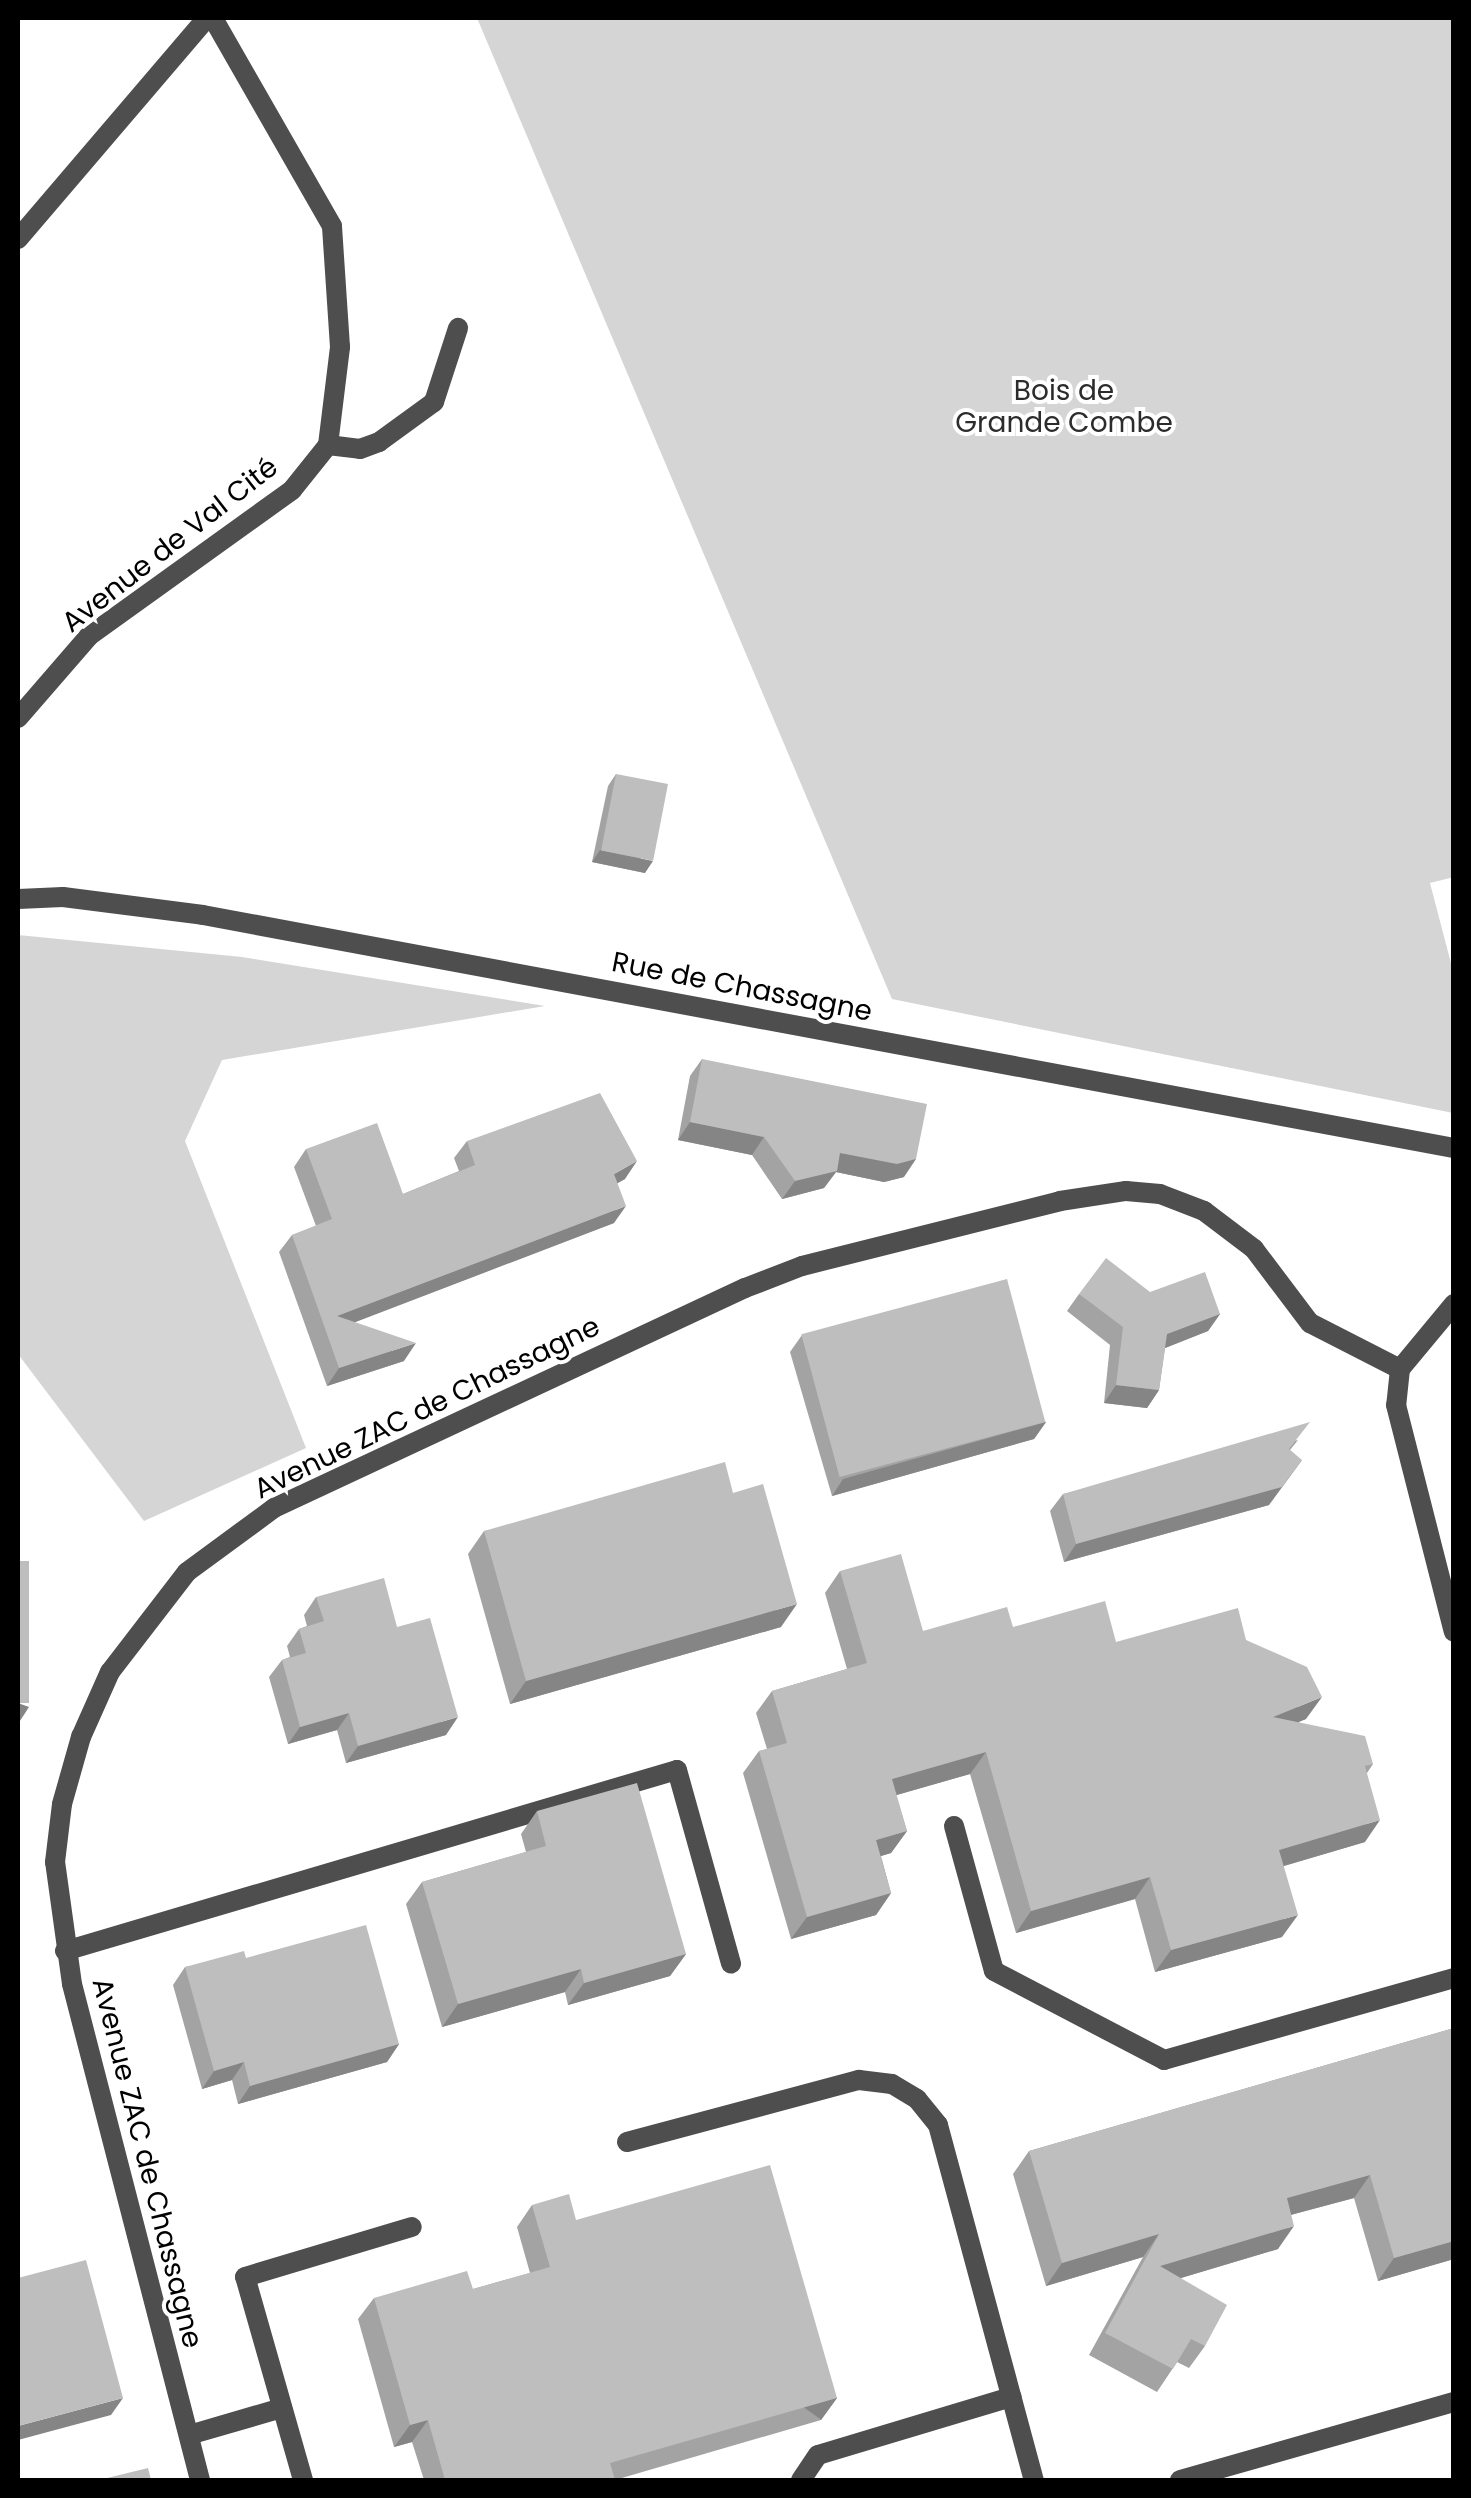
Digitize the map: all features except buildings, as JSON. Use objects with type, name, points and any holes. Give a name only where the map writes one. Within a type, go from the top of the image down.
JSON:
[{"type":"street","points":[[18,239],[210,18],[332,226],[340,347],[328,445],[360,449],[379,442],[434,402],[458,328]]},
{"type":"street","name":"Avenue de Val Cité","points":[[18,718],[89,636],[292,490],[328,445]]},
{"type":"street","name":"Rue de Chassagne","points":[[18,899],[63,897],[204,915],[1454,1148]]},
{"type":"street","name":"Avenue ZAC de Chassagne","points":[[200,2480],[65,1952],[55,1862],[62,1804],[81,1737],[110,1672],[187,1572],[274,1508],[745,1288],[802,1266],[1060,1201],[1126,1191],[1160,1194],[1204,1211],[1254,1249],[1310,1322],[1400,1369]]},
{"type":"street","points":[[1454,1304],[1400,1369],[1398,1434],[1454,1632]]},
{"type":"street","points":[[65,1952],[677,1770],[731,1964]]},
{"type":"street","points":[[954,1826],[994,1970],[1164,2060],[1454,1978]]},
{"type":"street","points":[[627,2142],[860,2080],[892,2084],[917,2099],[938,2125],[1034,2480]]},
{"type":"street","points":[[303,2480],[246,2277],[412,2227]]},
{"type":"street","points":[[800,2480],[818,2455],[1011,2397]]},
{"type":"street","points":[[1180,2480],[1454,2402]]},
{"type":"street","points":[[188,2436],[282,2408]]},
{"type":"green space","name":"Bois de Grande Combe","points":[[477,18],[1453,18],[1454,877],[1430,883],[1453,971],[1453,1113],[892,999]]},
{"type":"green space","points":[[18,935],[242,957],[545,1006],[222,1060],[185,1141],[306,1448],[144,1521],[18,1354]]}]
